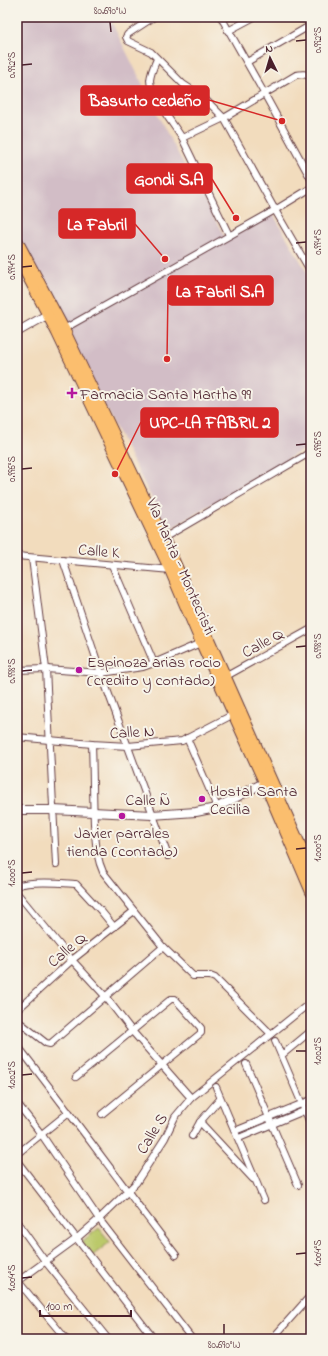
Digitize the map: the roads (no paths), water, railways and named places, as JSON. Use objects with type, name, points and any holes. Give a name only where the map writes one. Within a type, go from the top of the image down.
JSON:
[{"type":"main road","name":"Vía Manta - Montecristi","points":[[17,241],[160,540],[268,780],[311,869]]},
{"type":"main road","name":"Vía Manta - Montecristi","points":[[17,256],[51,313]]},
{"type":"main road","name":"Vía Manta - Montecristi","points":[[268,780],[311,892]]},
{"type":"street","points":[[154,17],[128,34],[126,37],[128,40],[151,52],[183,84],[203,97],[224,118],[311,272]]},
{"type":"street","points":[[221,17],[311,179]]},
{"type":"street","points":[[228,31],[254,17]]},
{"type":"street","points":[[247,62],[311,25]]},
{"type":"street","points":[[157,58],[151,73],[150,82],[152,91],[182,138],[229,235]]},
{"type":"street","points":[[182,138],[224,118],[296,75],[303,74],[311,78]]},
{"type":"street","points":[[60,331],[275,210],[311,188]]},
{"type":"street","points":[[17,332],[51,313]]},
{"type":"street","points":[[160,540],[309,453],[311,462]]},
{"type":"street","name":"Calle K","points":[[17,556],[174,571]]},
{"type":"street","points":[[32,558],[46,669],[56,864]]},
{"type":"street","points":[[63,560],[101,673],[168,856]]},
{"type":"street","points":[[112,564],[154,663]]},
{"type":"street","name":"Calle Q","points":[[222,679],[311,629]]},
{"type":"street","points":[[17,670],[46,669],[101,673],[143,667],[205,641]]},
{"type":"street","name":"Calle N","points":[[17,737],[128,746],[182,741],[237,712]]},
{"type":"street","points":[[187,738],[217,807]]},
{"type":"street","points":[[92,744],[96,854],[98,863],[103,872],[163,947],[193,976],[210,976],[215,978],[271,1034]]},
{"type":"street","name":"Calle Ñ","points":[[17,810],[53,810],[152,815],[196,812],[217,807],[268,780]]},
{"type":"street","points":[[17,886],[34,884],[76,884],[114,927]]},
{"type":"street","points":[[17,893],[72,960],[105,996],[132,1031],[191,1098]]},
{"type":"street","name":"Calle Q","points":[[17,1010],[72,960],[134,911]]},
{"type":"street","points":[[17,1020],[46,1043],[50,1044],[163,947]]},
{"type":"street","points":[[76,1077],[171,999],[175,999],[201,1028],[201,1033],[102,1114]]},
{"type":"street","name":"Calle S","points":[[17,1281],[76,1239],[136,1183],[165,1138],[175,1117],[191,1098],[311,1002]]},
{"type":"street","points":[[282,1055],[311,1031]]},
{"type":"street","points":[[276,1041],[302,1104],[308,1109],[311,1125]]},
{"type":"street","points":[[17,1045],[176,1255]]},
{"type":"street","points":[[246,1064],[298,1185]]},
{"type":"street","points":[[216,1087],[239,1138],[264,1200]]},
{"type":"street","points":[[192,1136],[200,1122],[220,1098]]},
{"type":"street","points":[[239,1138],[311,1100]]},
{"type":"street","points":[[17,1103],[42,1135],[99,1219],[192,1339]]},
{"type":"street","points":[[235,1131],[308,1109]]},
{"type":"street","points":[[17,1154],[69,1112]]},
{"type":"street","points":[[200,1122],[257,1183]]},
{"type":"street","points":[[17,1161],[154,1339]]},
{"type":"street","points":[[17,1222],[45,1260],[108,1339]]},
{"type":"street","points":[[17,1281],[66,1339]]},
{"type":"street","points":[[272,1339],[311,1296]]},
{"type":"place","name":"Basurto cedeño","points":[[282,121]]},
{"type":"place","name":"Gondi S.A","points":[[236,218]]},
{"type":"place","name":"La Fabril","points":[[165,259]]},
{"type":"place","name":"La Fabril S.A","points":[[167,359]]},
{"type":"place","name":"Farmacia Santa Martha 99","points":[[72,393]]},
{"type":"place","name":"UPC-LA FABRIL 2","points":[[115,474]]},
{"type":"place","name":"Espinoza arias rocio (credito y contado)","points":[[79,670]]},
{"type":"place","name":"Hostal Santa Cecilia","points":[[202,799]]},
{"type":"place","name":"Javier parrales tienda (contado)","points":[[122,816]]}]
